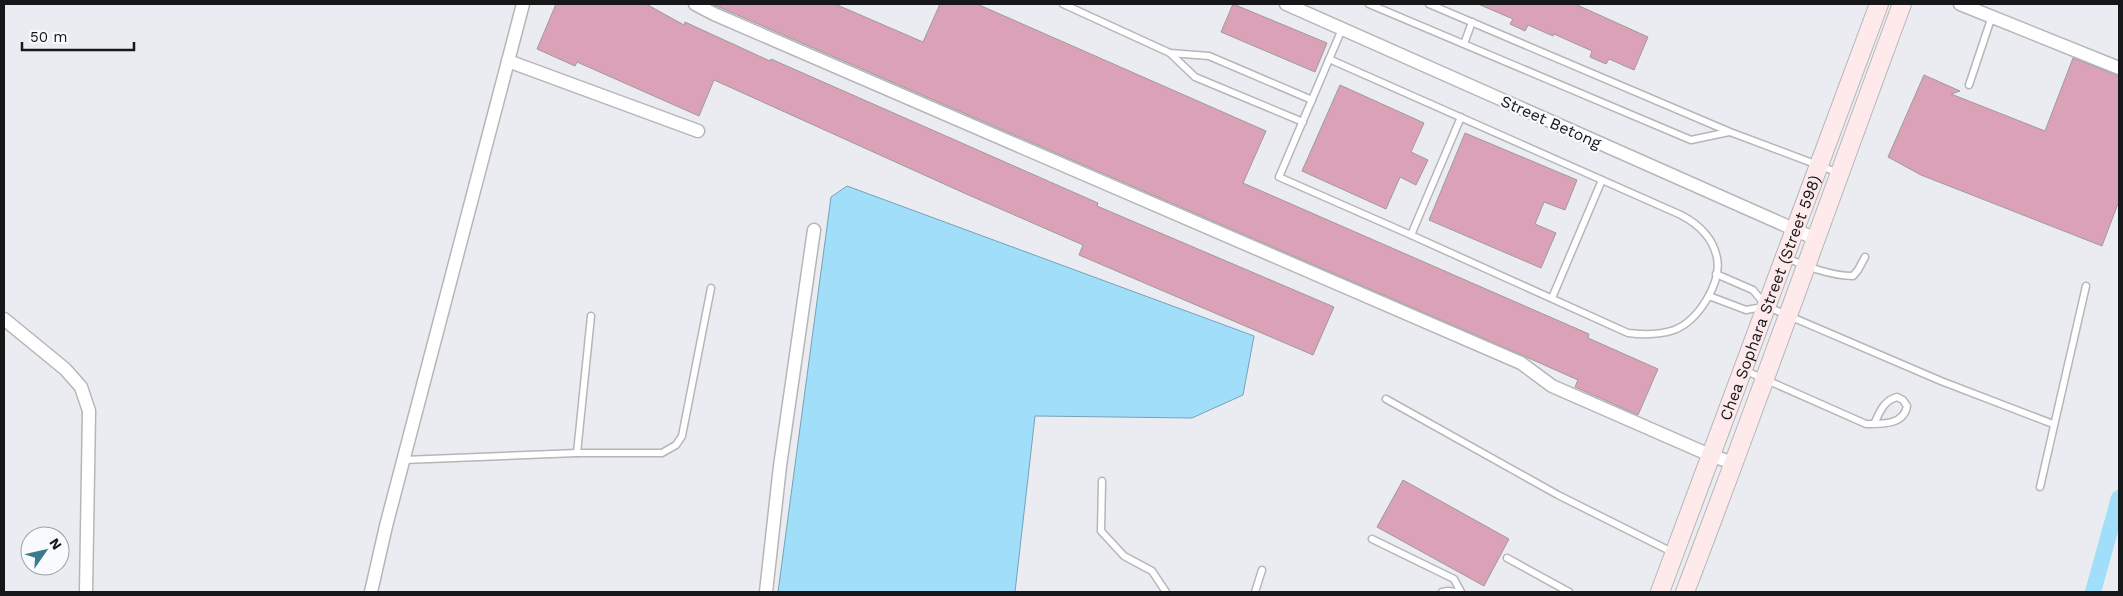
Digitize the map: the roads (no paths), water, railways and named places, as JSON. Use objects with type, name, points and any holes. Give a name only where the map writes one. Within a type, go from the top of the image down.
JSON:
[{"type":"main road","name":"Chea Sophara Street (Street 598)","points":[[1660,592],[1879,4]]},
{"type":"main road","name":"Chea Sophara Street (Street 598)","points":[[1685,592],[1789,315],[1902,4]]},
{"type":"street","points":[[371,592],[523,4]]},
{"type":"street","points":[[694,4],[1521,363],[1552,386],[1712,456],[1734,463]]},
{"type":"street","name":"Street Betong","points":[[1286,4],[1816,239]]},
{"type":"street","points":[[1960,4],[2119,68]]},
{"type":"street","points":[[508,61],[698,131]]},
{"type":"street","points":[[766,592],[780,466],[814,230]]},
{"type":"street","points":[[4,320],[65,369],[81,387],[89,411],[86,592]]},
{"type":"lane","points":[[1063,4],[1170,53],[1195,77],[1303,122]]},
{"type":"lane","points":[[1370,4],[1691,140],[1730,132]]},
{"type":"lane","points":[[1429,4],[1730,132],[1839,173]]},
{"type":"lane","points":[[1969,85],[1992,16]]},
{"type":"lane","points":[[1464,44],[1472,22]]},
{"type":"lane","points":[[1329,59],[1695,223],[1707,235],[1717,259],[1716,274],[1702,308],[1690,321],[1676,330],[1656,334],[1628,333],[1280,177],[1329,59],[1342,29]]},
{"type":"lane","points":[[1170,53],[1209,56],[1312,100]]},
{"type":"lane","points":[[1411,235],[1461,117]]},
{"type":"lane","points":[[1552,298],[1602,180]]},
{"type":"lane","points":[[1785,257],[1806,266],[1852,276],[1866,256]]},
{"type":"lane","points":[[1716,274],[1753,290],[1766,306],[1941,381],[2053,424]]},
{"type":"lane","points":[[2040,487],[2086,286]]},
{"type":"lane","points":[[404,460],[577,453],[662,453],[676,445],[682,436],[711,288]]},
{"type":"lane","points":[[1708,296],[1746,310],[1766,306]]},
{"type":"lane","points":[[577,453],[590,316]]},
{"type":"lane","points":[[1744,370],[1859,422],[1874,424],[1892,422],[1901,419],[1906,414],[1907,406],[1897,397],[1891,399],[1884,403],[1874,424]]},
{"type":"lane","points":[[1386,399],[1558,496],[1675,554]]},
{"type":"lane","points":[[1102,481],[1102,531],[1124,556],[1152,571],[1166,592]]},
{"type":"lane","points":[[1372,539],[1454,579],[1461,592]]},
{"type":"lane","points":[[1507,558],[1569,592]]},
{"type":"lane","points":[[1255,592],[1262,570]]},
{"type":"lane","points":[[1442,592],[1456,592]]},
{"type":"water","points":[[847,186],[1254,336],[1243,395],[1192,418],[1035,416],[1015,592],[778,592],[831,197]]},
{"type":"waterway","points":[[2093,592],[2119,498]]}]
